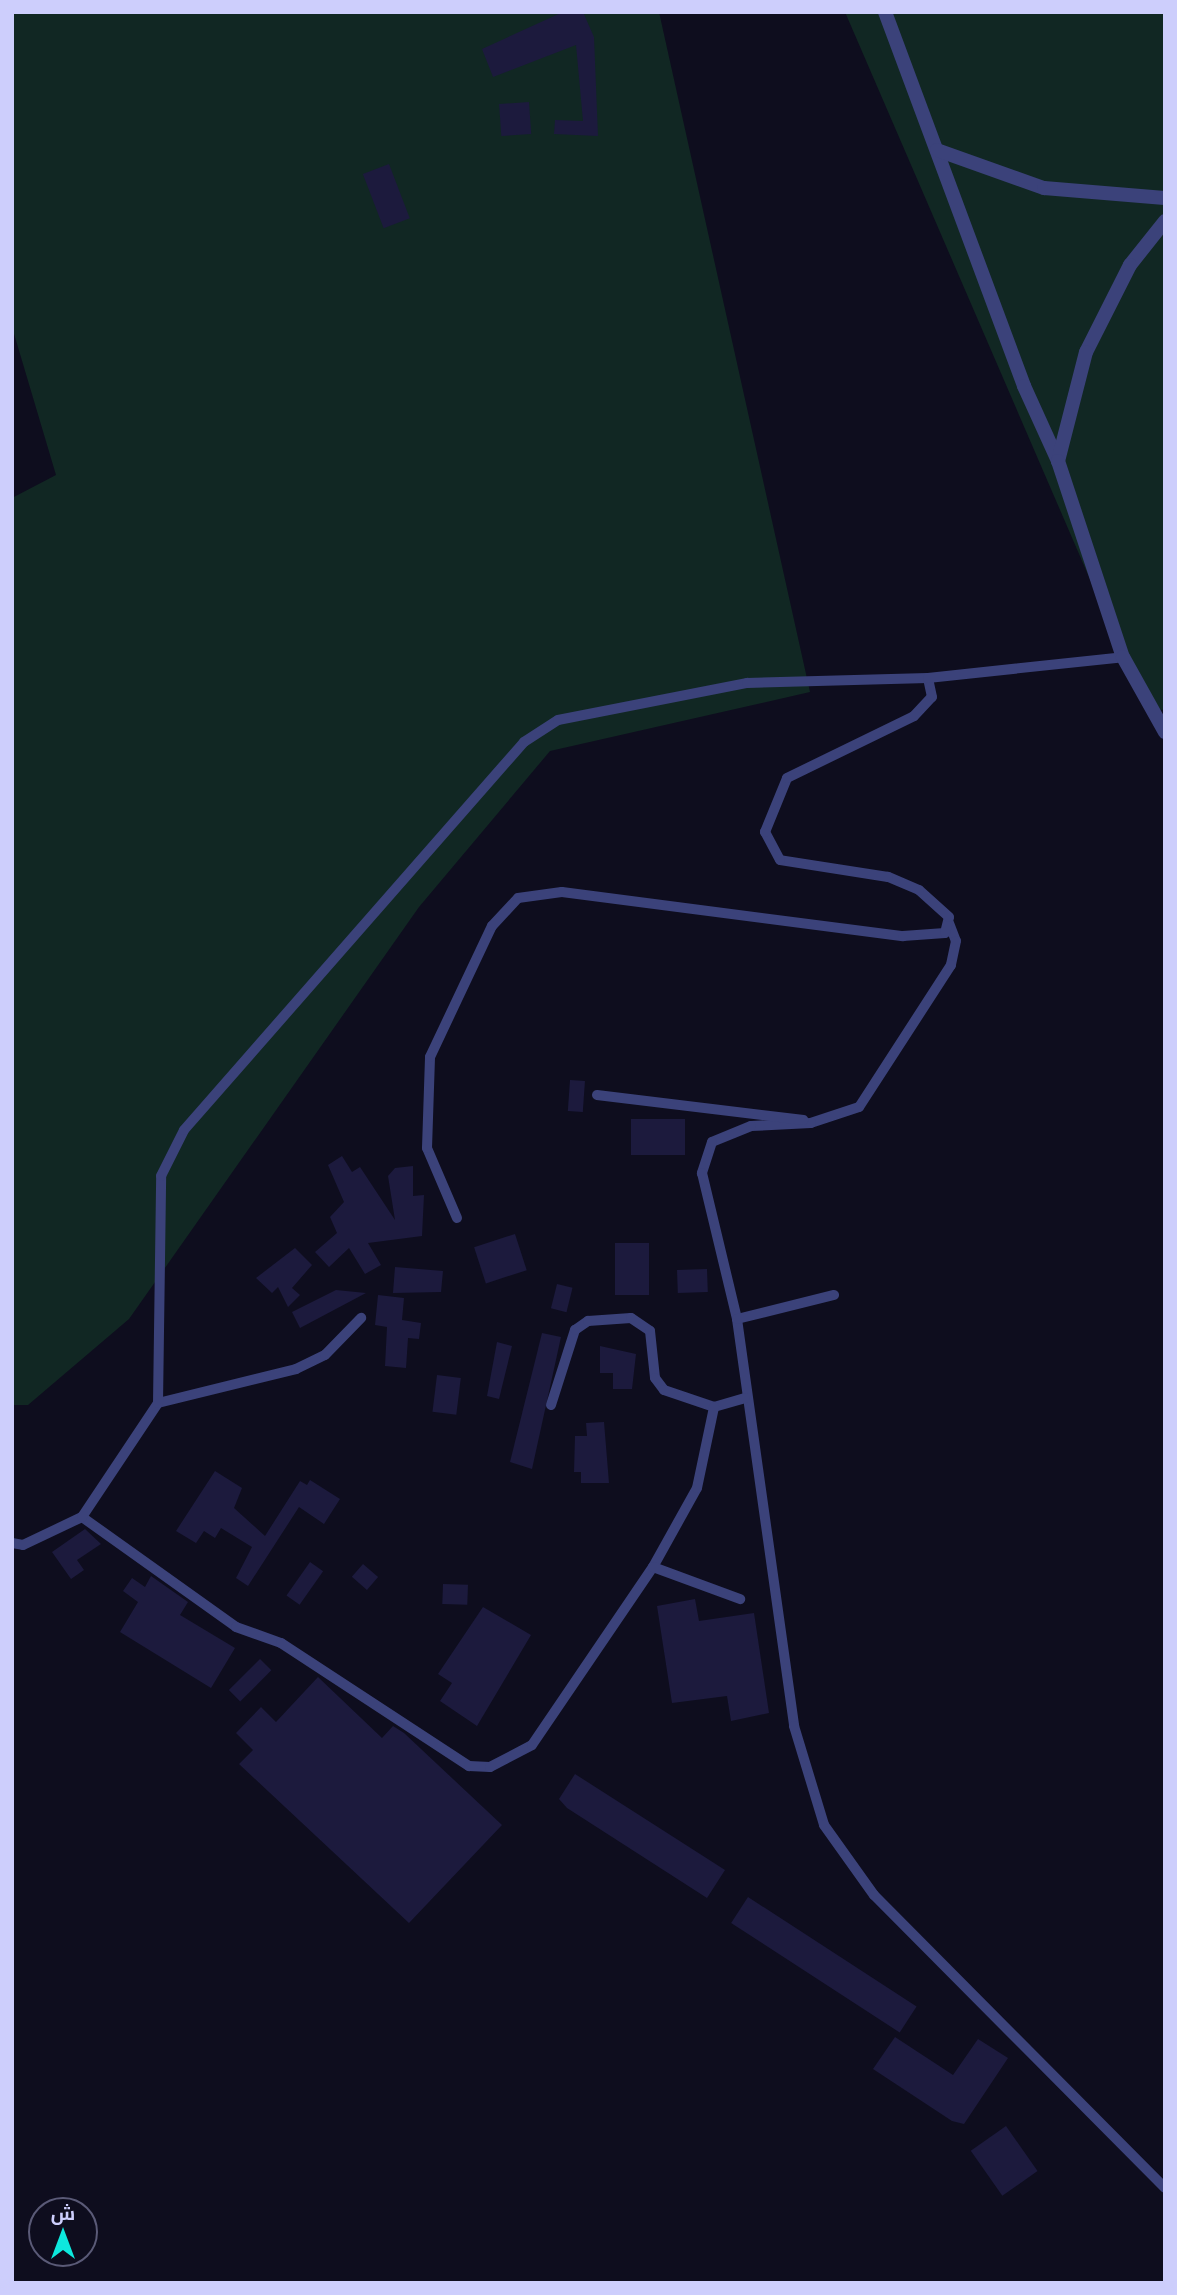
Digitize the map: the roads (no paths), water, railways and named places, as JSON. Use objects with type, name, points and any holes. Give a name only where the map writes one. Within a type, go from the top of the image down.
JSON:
[{"type":"street","points":[[885,12],[1024,386],[1058,461],[1123,657],[1165,732]]},
{"type":"street","points":[[937,150],[1044,188],[1165,198]]},
{"type":"street","points":[[1058,461],[1086,352],[1130,265],[1165,221]]},
{"type":"lane","points":[[12,1543],[23,1545],[82,1517],[158,1403],[160,1176],[184,1130],[524,742],[558,720],[747,683],[928,678],[1123,657]]},
{"type":"lane","points":[[928,678],[932,696],[914,716],[787,778],[765,832],[780,860],[888,877],[934,900],[956,941],[951,965],[859,1107],[811,1123],[751,1126],[712,1142],[702,1173],[737,1319],[745,1398],[794,1726],[824,1825],[874,1895],[1165,2188]]},
{"type":"lane","points":[[457,1218],[427,1148],[430,1057],[492,926],[518,898],[562,892],[929,937],[945,933],[948,923]]},
{"type":"lane","points":[[597,1095],[811,1123]]},
{"type":"lane","points":[[737,1319],[834,1295]]},
{"type":"lane","points":[[158,1403],[296,1369],[325,1355],[361,1318]]},
{"type":"lane","points":[[551,1405],[575,1329],[587,1321],[631,1318],[650,1331],[657,1383],[681,1401],[714,1408],[745,1398]]},
{"type":"lane","points":[[82,1517],[236,1627],[281,1643],[381,1712],[479,1768],[501,1765],[531,1745],[653,1567],[697,1488],[714,1408]]},
{"type":"lane","points":[[653,1567],[740,1599]]}]
